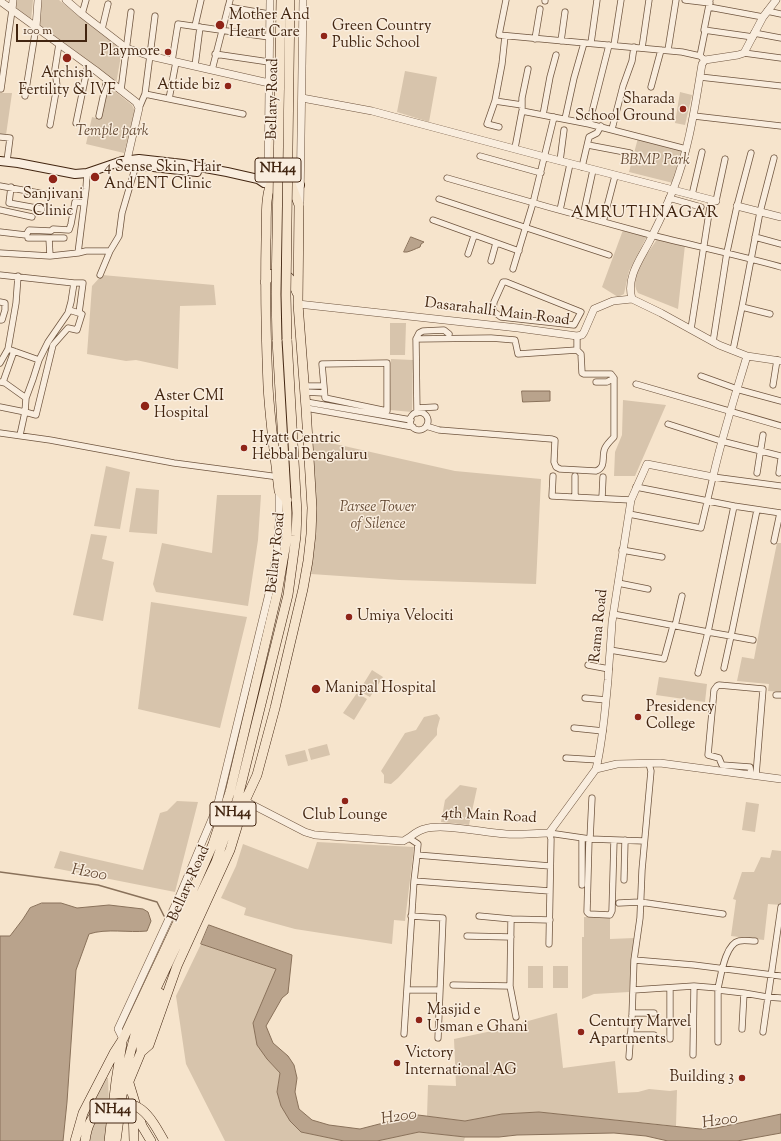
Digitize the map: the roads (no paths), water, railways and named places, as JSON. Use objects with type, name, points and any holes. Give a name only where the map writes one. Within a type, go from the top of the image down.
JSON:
[{"type":"highway","name":"Bellary Road","points":[[123,1039],[168,932],[182,912],[213,844],[229,796],[235,753],[263,656],[281,575],[287,537],[287,500],[268,387],[265,282],[267,184],[273,180],[276,112],[277,0]]},
{"type":"highway","name":"Bellary Road","points":[[193,922],[219,856],[237,801],[288,595],[296,536],[297,513],[282,340],[276,294],[281,0]]},
{"type":"highway","name":"Bellary Road","points":[[282,477],[282,340],[286,295],[290,0]]},
{"type":"highway","name":"Bellary Road","points":[[122,1082],[141,1052],[141,1043],[161,990],[161,979],[184,941],[230,850],[245,801],[257,775],[275,708],[303,589],[308,561],[312,508],[298,300],[300,205],[296,185],[294,0]]},
{"type":"highway","points":[[265,282],[272,274],[282,273],[290,278],[298,300]]},
{"type":"highway","points":[[282,477],[279,492],[287,500]]},
{"type":"highway","points":[[141,1052],[149,1045],[184,941]]},
{"type":"highway","points":[[116,1141],[122,1082],[129,1052],[136,1031],[161,979]]},
{"type":"highway","name":"NH44","points":[[75,1141],[82,1113],[123,1039]]},
{"type":"highway","name":"NH44","points":[[109,1141],[122,1082],[123,1039]]},
{"type":"highway","points":[[104,1141],[114,1054]]},
{"type":"highway","points":[[122,1082],[132,1094],[142,1126],[151,1141]]},
{"type":"highway","points":[[121,1141],[122,1082]]},
{"type":"highway","points":[[132,1094],[134,1141]]},
{"type":"highway","points":[[85,1141],[89,1122],[94,1116],[105,1107],[118,1103],[133,1104],[146,1113],[164,1141]]},
{"type":"main road","points":[[3,161],[67,174],[75,174],[87,173],[112,163],[139,159],[183,164],[227,172],[258,180],[267,184]]},
{"type":"main road","points":[[127,160],[136,165],[226,176],[257,184],[296,185]]},
{"type":"street","points":[[1,89],[13,0]]},
{"type":"street","points":[[25,96],[36,27],[38,0]]},
{"type":"street","points":[[66,0],[126,48],[150,56],[269,83]]},
{"type":"street","points":[[82,14],[86,0]]},
{"type":"street","points":[[195,66],[197,27],[201,0]]},
{"type":"street","points":[[212,70],[230,0]]},
{"type":"street","points":[[267,184],[270,0]]},
{"type":"street","points":[[296,185],[302,98],[303,0]]},
{"type":"street","points":[[506,0],[499,36],[664,50],[682,52],[702,58],[738,55],[744,53],[781,58]]},
{"type":"street","points":[[591,43],[597,0]]},
{"type":"street","points":[[589,124],[612,45],[621,0]]},
{"type":"street","points":[[642,48],[649,0]]},
{"type":"street","points":[[651,87],[664,50],[676,0]]},
{"type":"street","points":[[685,0],[710,3],[765,14],[781,14]]},
{"type":"street","points":[[744,53],[765,14],[776,0]]},
{"type":"street","points":[[0,1],[107,79],[136,102],[139,108]]},
{"type":"street","points":[[710,3],[694,116],[686,149],[673,190],[653,235],[635,268],[630,282],[630,292],[632,299],[713,342],[747,356],[779,361],[773,385]]},
{"type":"street","points":[[102,29],[108,4]]},
{"type":"street","points":[[228,7],[270,14]]},
{"type":"street","points":[[535,39],[540,8]]},
{"type":"street","points":[[121,90],[131,12]]},
{"type":"street","points":[[561,41],[564,12]]},
{"type":"street","points":[[127,160],[139,108],[145,94],[155,16]]},
{"type":"street","points":[[169,98],[178,24],[269,37]]},
{"type":"street","points":[[705,31],[781,38]]},
{"type":"street","points":[[498,127],[487,124],[495,101],[502,64],[505,36]]},
{"type":"street","points":[[565,119],[574,78],[584,43]]},
{"type":"street","points":[[50,125],[57,86],[55,69],[59,44]]},
{"type":"street","points":[[612,129],[623,86],[632,61],[634,47]]},
{"type":"street","points":[[215,54],[269,62]]},
{"type":"street","points":[[543,115],[550,77],[554,68],[556,55]]},
{"type":"street","points":[[76,123],[88,65]]},
{"type":"street","points":[[515,148],[522,108],[522,98],[528,69]]},
{"type":"street","points":[[700,77],[781,86]]},
{"type":"street","points":[[99,116],[107,79]]},
{"type":"street","points":[[145,94],[243,114]]},
{"type":"street","points":[[302,98],[372,111],[616,176],[714,200]]},
{"type":"street","points":[[495,101],[543,115],[601,126],[686,149]]},
{"type":"street","points":[[694,116],[781,126]]},
{"type":"street","points":[[513,268],[533,203],[554,117]]},
{"type":"street","points":[[582,167],[590,137],[597,133],[601,126]]},
{"type":"street","points":[[560,161],[564,130]]},
{"type":"street","points":[[0,137],[10,138],[3,161]]},
{"type":"street","points":[[588,145],[630,153]]},
{"type":"street","points":[[692,195],[702,152]]},
{"type":"street","points":[[713,342],[727,252],[751,153]]},
{"type":"street","points":[[480,156],[541,173]]},
{"type":"street","points":[[733,350],[760,212],[774,158]]},
{"type":"street","points":[[691,329],[704,246],[724,159]]},
{"type":"street","points":[[560,210],[570,164]]},
{"type":"street","points":[[100,275],[110,251],[119,236],[122,213],[136,165]]},
{"type":"street","points":[[583,216],[593,170]]},
{"type":"street","points":[[78,253],[87,173]]},
{"type":"street","points":[[603,222],[616,176]]},
{"type":"street","points":[[447,178],[603,222],[781,266]]},
{"type":"street","points":[[0,186],[50,195]]},
{"type":"street","points":[[8,211],[11,187]]},
{"type":"street","points":[[669,198],[701,207]]},
{"type":"street","points":[[439,199],[609,255]]},
{"type":"street","points":[[0,232],[26,235],[29,230],[51,231],[53,228],[69,230],[75,202],[84,203]]},
{"type":"street","points":[[9,203],[42,209]]},
{"type":"street","points":[[737,206],[781,217]]},
{"type":"street","points":[[0,210],[32,217]]},
{"type":"street","points":[[433,220],[518,251]]},
{"type":"street","points":[[468,254],[474,236]]},
{"type":"street","points":[[755,237],[781,244]]},
{"type":"street","points":[[28,238],[64,238]]},
{"type":"street","points":[[49,238],[50,256]]},
{"type":"street","points":[[491,261],[496,243]]},
{"type":"street","points":[[0,253],[50,256],[78,253],[86,250],[110,251]]},
{"type":"street","points":[[0,275],[83,283],[79,313],[82,314],[77,330],[68,328],[54,345],[36,415],[0,408]]},
{"type":"street","points":[[0,363],[16,303],[18,276]]},
{"type":"street","points":[[503,282],[581,312],[574,325],[519,319],[502,316],[493,311],[494,302],[503,282]]},
{"type":"street","points":[[20,436],[26,398],[34,379],[39,360],[48,342],[69,310],[74,283]]},
{"type":"street","name":"Dasarahalli Main Road","points":[[298,300],[577,336],[582,335],[584,332],[594,309],[613,301],[632,299]]},
{"type":"street","points":[[0,302],[5,303],[2,320],[0,320]]},
{"type":"street","points":[[742,307],[770,314]]},
{"type":"street","points":[[69,310],[79,313]]},
{"type":"street","points":[[512,318],[514,327]]},
{"type":"street","points":[[514,327],[519,319]]},
{"type":"street","points":[[413,427],[411,420],[417,410],[416,339],[422,331],[444,330],[449,334]]},
{"type":"street","points":[[426,426],[439,430],[552,438],[555,440],[554,462],[556,467],[560,469],[600,470],[603,466],[605,447],[614,437],[614,378],[611,374],[582,373],[581,354],[578,350],[577,336]]},
{"type":"street","points":[[416,339],[491,338],[515,340],[518,354],[578,350]]},
{"type":"street","points":[[4,352],[14,351],[39,360]]},
{"type":"street","points":[[14,351],[2,382],[26,398]]},
{"type":"street","points":[[629,514],[701,528],[721,442],[747,356]]},
{"type":"street","points":[[387,363],[387,411],[325,398],[324,393],[322,364],[387,363]]},
{"type":"street","points":[[701,376],[737,389],[781,401]]},
{"type":"street","points":[[596,382],[607,382],[614,378]]},
{"type":"street","points":[[636,384],[781,426]]},
{"type":"street","points":[[305,389],[324,386]]},
{"type":"street","points":[[305,389],[324,393]]},
{"type":"street","points":[[306,405],[421,429],[426,426],[428,422],[427,416],[417,410]]},
{"type":"street","points":[[306,405],[411,420]]},
{"type":"street","points":[[417,410],[435,407]]},
{"type":"street","points":[[668,424],[721,442],[781,456]]},
{"type":"street","points":[[0,432],[174,463],[282,477]]},
{"type":"street","points":[[757,473],[763,436]]},
{"type":"street","points":[[779,473],[781,459]]},
{"type":"street","name":"Rama Road","points":[[596,769],[603,731],[613,614],[631,500],[647,464],[713,476]]},
{"type":"street","points":[[553,476],[552,496],[631,500]]},
{"type":"street","points":[[574,497],[575,476]]},
{"type":"street","points":[[713,476],[781,486]]},
{"type":"street","points":[[602,498],[603,477]]},
{"type":"street","points":[[636,488],[780,513],[774,541]]},
{"type":"street","points":[[168,932],[173,908],[217,807],[235,753],[272,581],[278,542],[279,492]]},
{"type":"street","points":[[698,673],[734,506]]},
{"type":"street","points":[[724,668],[757,510]]},
{"type":"street","points":[[622,550],[662,556]]},
{"type":"street","points":[[618,583],[648,589]]},
{"type":"street","points":[[610,650],[664,659],[682,596]]},
{"type":"street","points":[[613,614],[753,640]]},
{"type":"street","points":[[588,665],[609,668]]},
{"type":"street","points":[[719,685],[763,689],[753,775],[750,767],[722,765],[719,758],[708,755],[714,690],[719,685]]},
{"type":"street","points":[[585,698],[606,700]]},
{"type":"street","points":[[574,728],[603,731]]},
{"type":"street","points":[[566,758],[598,760]]},
{"type":"street","points":[[596,769],[617,764],[660,763],[781,779]]},
{"type":"street","points":[[629,1057],[634,960],[640,918],[644,841],[651,771],[650,764]]},
{"type":"street","name":"4th Main Road","points":[[245,801],[305,832],[315,835],[403,841],[425,828],[439,827],[508,834],[549,833],[556,826],[596,769]]},
{"type":"street","points":[[592,798],[589,839],[587,912],[589,914],[610,915],[612,911],[614,840]]},
{"type":"street","points":[[549,944],[551,839],[549,833],[589,839],[644,841]]},
{"type":"street","points":[[404,1034],[411,916],[418,844],[409,838]]},
{"type":"street","points":[[582,838],[582,885]]},
{"type":"street","points":[[624,840],[624,880]]},
{"type":"street","points":[[417,855],[550,866]]},
{"type":"street","points":[[414,881],[550,890]]},
{"type":"street","points":[[619,903],[640,902],[724,914]]},
{"type":"street","points":[[763,1032],[781,907]]},
{"type":"street","points":[[411,916],[442,918],[438,1038]]},
{"type":"street","points":[[479,916],[550,920]]},
{"type":"street","points":[[512,919],[510,986],[516,1017]]},
{"type":"street","points":[[467,936],[511,937]]},
{"type":"street","points":[[718,1042],[718,989],[722,969],[729,949],[732,944],[739,941],[755,941]]},
{"type":"street","points":[[634,960],[781,976]]},
{"type":"street","points":[[453,985],[510,986]]},
{"type":"street","points":[[633,990],[694,986],[781,998]]},
{"type":"street","points":[[693,1055],[694,986]]},
{"type":"street","points":[[670,988],[670,1039]]},
{"type":"street","points":[[407,990],[440,990]]},
{"type":"street","points":[[742,1029],[744,993]]},
{"type":"street","points":[[632,1013],[654,1013]]},
{"type":"street","points":[[630,1035],[654,1035]]},
{"type":"waterway","name":"H200","points":[[0,872],[98,885],[157,902],[164,916]]},
{"type":"place","name":"Mother And Heart Care","points":[[220,25]]},
{"type":"place","name":"Green Country Public School","points":[[324,36]]},
{"type":"place","name":"Playmore","points":[[168,52]]},
{"type":"place","name":"Archish Fertility & IVF","points":[[67,58]]},
{"type":"place","name":"Attide biz","points":[[228,86]]},
{"type":"place","name":"Sharada School Ground","points":[[683,109]]},
{"type":"place","name":"4 Sense Skin, Hair And ENT Clinic","points":[[95,177]]},
{"type":"place","name":"Sanjivani Clinic","points":[[53,179]]},
{"type":"place","name":"Aster CMI Hospital","points":[[145,406]]},
{"type":"place","name":"Hyatt Centric Hebbal Bengaluru","points":[[244,448]]},
{"type":"place","name":"Umiya Velociti","points":[[349,617]]},
{"type":"place","name":"Manipal Hospital","points":[[316,689]]},
{"type":"place","name":"Presidency College","points":[[638,717]]},
{"type":"place","name":"Club Lounge","points":[[345,801]]},
{"type":"place","name":"Masjid e Usman e Ghani","points":[[419,1020]]},
{"type":"place","name":"Century Marvel Apartments","points":[[581,1032]]},
{"type":"place","name":"Victory International AG","points":[[397,1063]]},
{"type":"place","name":"Building 3","points":[[742,1078]]},
{"type":"district","name":"AMRUTHNAGAR","points":[[645,214]]},
{"type":"park label","name":"Temple park","points":[[112,132]]},
{"type":"park label","name":"BBMP Park","points":[[655,161]]},
{"type":"park label","name":"Parsee Tower of Silence","points":[[378,516]]}]
